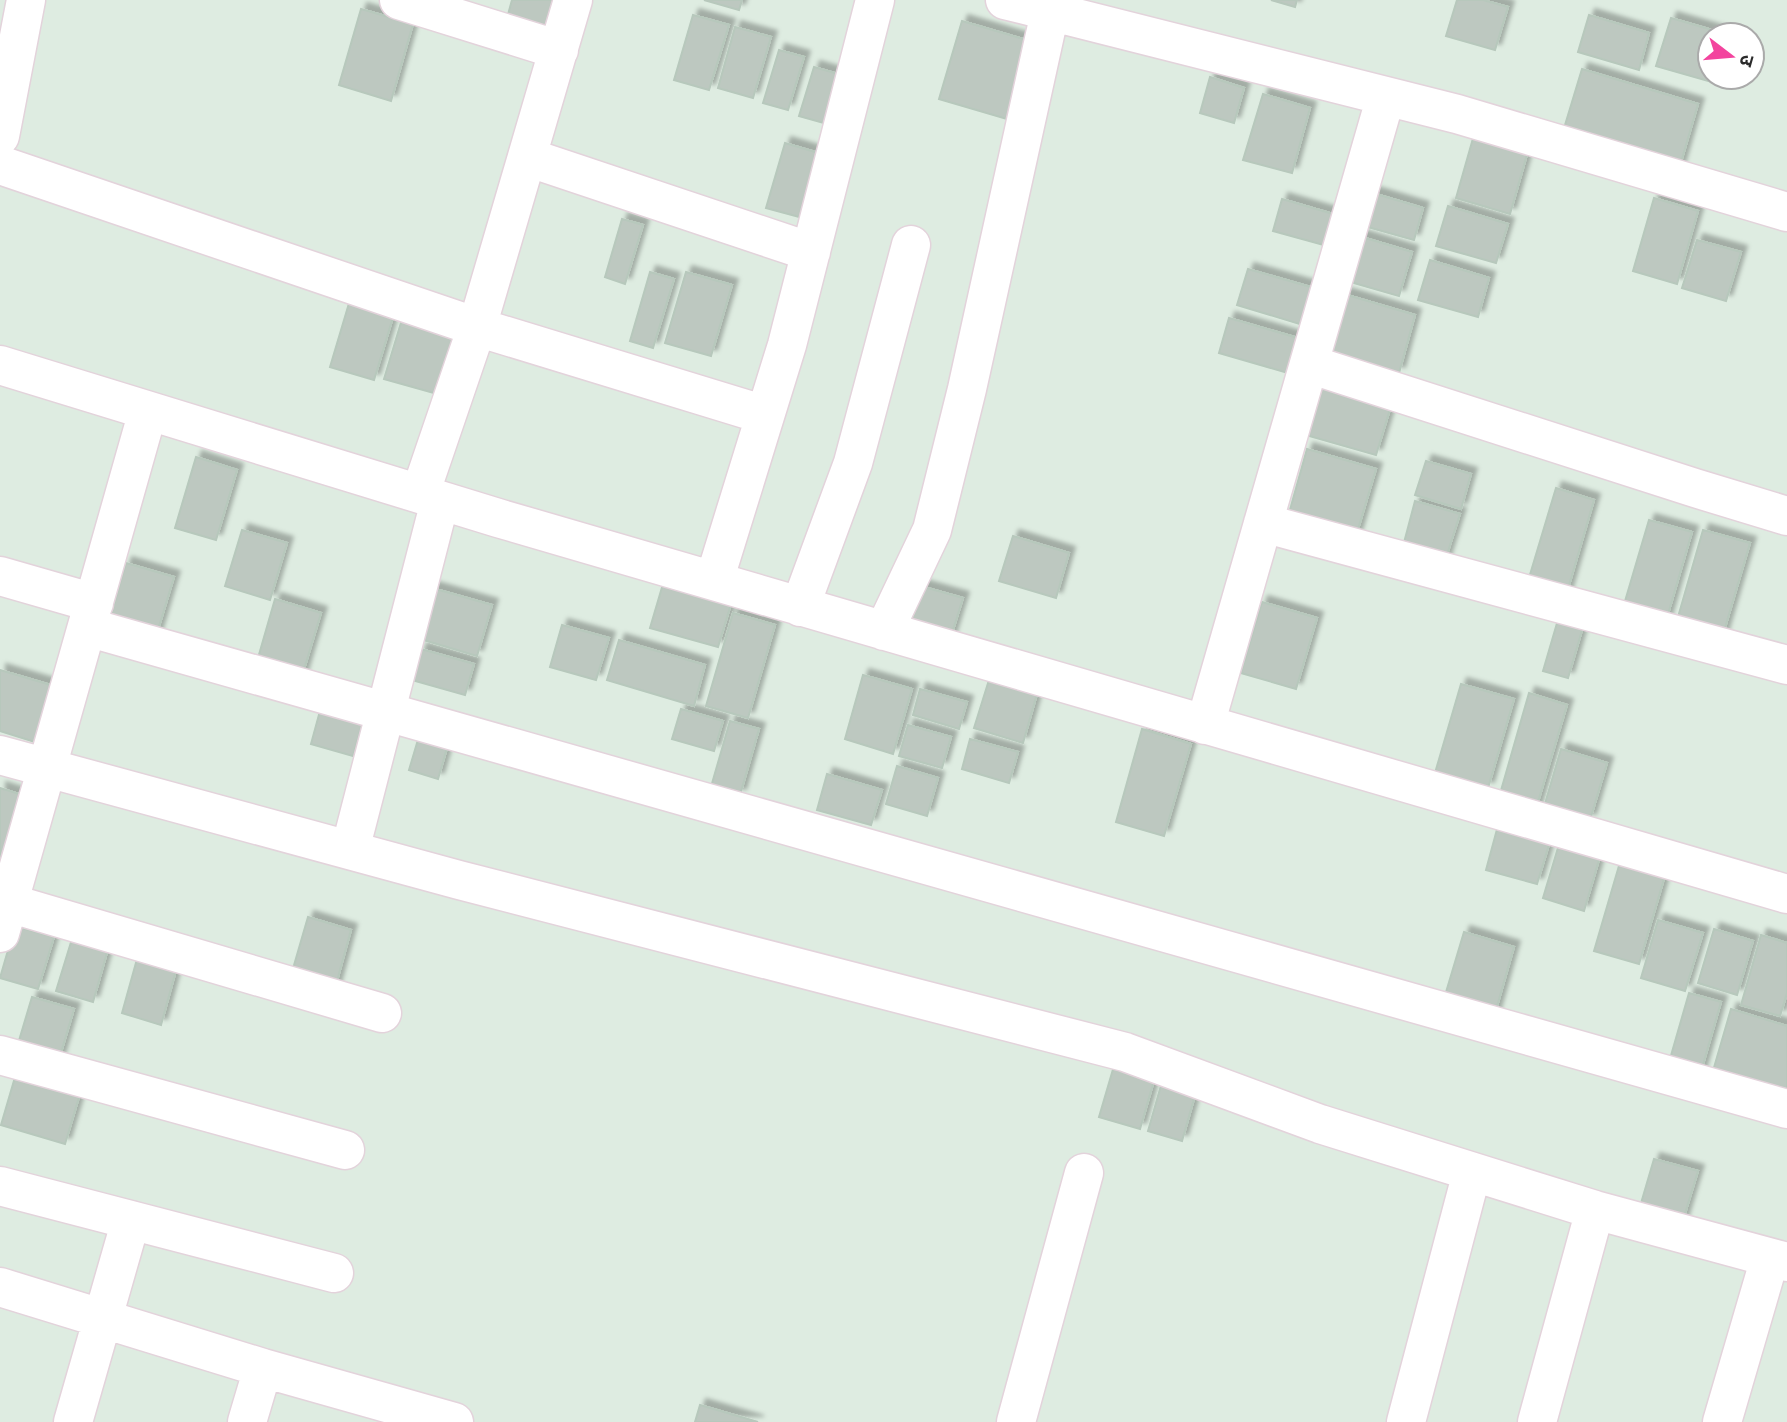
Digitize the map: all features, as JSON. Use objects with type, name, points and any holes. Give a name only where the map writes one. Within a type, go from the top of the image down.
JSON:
[{"type":"street","points":[[0,136],[26,0]]},
{"type":"street","points":[[399,0],[559,50]]},
{"type":"street","points":[[350,850],[386,711],[430,497],[573,0]]},
{"type":"street","points":[[714,581],[787,345],[875,0]]},
{"type":"street","points":[[1005,0],[1470,117],[1787,212]]},
{"type":"street","points":[[884,631],[932,530],[967,388],[1050,12]]},
{"type":"street","points":[[1205,725],[1386,96]]},
{"type":"street","points":[[527,157],[811,252]]},
{"type":"street","points":[[0,165],[477,327],[765,415]]},
{"type":"street","points":[[800,607],[853,463],[911,245]]},
{"type":"street","points":[[1309,364],[1787,516]]},
{"type":"street","points":[[0,365],[800,607],[1787,894]]},
{"type":"street","points":[[149,411],[4,918],[382,1013]]},
{"type":"street","points":[[1263,523],[1787,665]]},
{"type":"street","points":[[0,576],[91,615],[386,711],[1787,1109]]},
{"type":"street","points":[[0,755],[350,850],[1125,1052],[1320,1124],[1595,1210],[1778,1260],[1723,1422]]},
{"type":"street","points":[[0,1055],[345,1150]]},
{"type":"street","points":[[1406,1422],[1472,1172]]},
{"type":"street","points":[[1016,1422],[1084,1173]]},
{"type":"street","points":[[0,1186],[334,1273]]},
{"type":"street","points":[[1537,1422],[1595,1210]]},
{"type":"street","points":[[73,1422],[131,1220]]},
{"type":"street","points":[[0,1287],[263,1368],[454,1422]]},
{"type":"street","points":[[247,1422],[263,1368]]},
{"type":"building","points":[[512,0],[554,0],[544,33],[506,22]]},
{"type":"building","points":[[704,0],[742,0],[739,10]]},
{"type":"building","points":[[1271,0],[1297,0],[1295,7]]},
{"type":"building","points":[[1457,0],[1483,0],[1508,7],[1495,50],[1446,36]]},
{"type":"building","points":[[361,9],[413,24],[391,101],[339,85]]},
{"type":"building","points":[[693,15],[729,25],[709,90],[674,80]]},
{"type":"building","points":[[1589,15],[1649,33],[1639,70],[1578,52]]},
{"type":"building","points":[[1671,18],[1696,25],[1696,77],[1656,66]]},
{"type":"building","points":[[962,21],[1030,41],[1007,119],[939,99]]},
{"type":"building","points":[[735,27],[771,37],[753,98],[718,88]]},
{"type":"building","points":[[779,50],[804,57],[788,110],[763,103]]},
{"type":"building","points":[[814,67],[845,76],[831,125],[799,116]]},
{"type":"building","points":[[1582,69],[1698,104],[1679,169],[1562,135]]},
{"type":"building","points":[[1210,77],[1244,88],[1234,123],[1200,113]]},
{"type":"building","points":[[1263,94],[1310,108],[1292,173],[1243,160]]},
{"type":"building","points":[[1474,135],[1528,151],[1510,214],[1456,198]]},
{"type":"building","points":[[785,143],[822,154],[803,218],[766,208]]},
{"type":"building","points":[[1366,191],[1423,208],[1414,240],[1357,224]]},
{"type":"building","points":[[1654,198],[1698,211],[1677,284],[1633,271]]},
{"type":"building","points":[[1282,199],[1340,216],[1331,247],[1273,231]]},
{"type":"building","points":[[1448,206],[1508,224],[1496,263],[1436,246]]},
{"type":"building","points":[[622,219],[643,225],[625,284],[605,277]]},
{"type":"building","points":[[1352,234],[1412,252],[1399,296],[1340,279]]},
{"type":"building","points":[[1697,240],[1741,252],[1726,301],[1682,288]]},
{"type":"building","points":[[1430,260],[1489,278],[1478,317],[1418,300]]},
{"type":"building","points":[[1248,269],[1314,288],[1303,325],[1237,305]]},
{"type":"building","points":[[650,272],[674,279],[653,348],[630,341]]},
{"type":"building","points":[[686,272],[732,285],[711,356],[665,343]]},
{"type":"building","points":[[1344,294],[1415,315],[1399,373],[1328,352]]},
{"type":"building","points":[[350,300],[394,314],[374,380],[330,367]]},
{"type":"building","points":[[403,316],[459,332],[441,395],[384,379]]},
{"type":"building","points":[[1229,318],[1298,338],[1288,373],[1219,353]]},
{"type":"building","points":[[1321,385],[1391,406],[1376,455],[1306,435]]},
{"type":"building","points":[[1307,449],[1376,469],[1356,536],[1288,517]]},
{"type":"building","points":[[196,457],[237,470],[216,540],[175,528]]},
{"type":"building","points":[[1426,461],[1471,474],[1461,509],[1415,495]]},
{"type":"building","points":[[1556,488],[1594,500],[1565,599],[1526,588]]},
{"type":"building","points":[[1415,501],[1460,514],[1443,567],[1401,554]]},
{"type":"building","points":[[1649,520],[1692,532],[1666,621],[1623,608]]},
{"type":"building","points":[[242,530],[287,543],[270,600],[225,586]]},
{"type":"building","points":[[1703,530],[1750,543],[1722,638],[1676,624]]},
{"type":"building","points":[[1013,536],[1069,553],[1056,598],[999,581]]},
{"type":"building","points":[[126,563],[174,577],[154,643],[107,629]]},
{"type":"building","points":[[663,584],[731,604],[718,647],[650,628]]},
{"type":"building","points":[[917,585],[963,598],[949,643],[904,630]]},
{"type":"building","points":[[432,588],[492,605],[477,656],[417,638]]},
{"type":"building","points":[[275,599],[321,613],[299,686],[254,672]]},
{"type":"building","points":[[1262,602],[1317,618],[1296,689],[1241,673]]},
{"type":"building","points":[[733,613],[775,625],[748,718],[706,706]]},
{"type":"building","points":[[1560,613],[1585,620],[1568,678],[1543,671]]},
{"type":"building","points":[[562,625],[609,638],[596,680],[550,667]]},
{"type":"building","points":[[619,640],[705,665],[694,706],[607,680]]},
{"type":"building","points":[[421,649],[474,664],[465,695],[412,680]]},
{"type":"building","points":[[0,670],[54,686],[38,743],[0,731]]},
{"type":"building","points":[[863,675],[912,689],[893,754],[845,739]]},
{"type":"building","points":[[989,680],[1037,694],[1023,743],[974,728]]},
{"type":"building","points":[[1461,684],[1514,699],[1488,788],[1435,773]]},
{"type":"building","points":[[920,689],[967,702],[959,729],[913,715]]},
{"type":"building","points":[[1529,693],[1567,705],[1535,812],[1498,801]]},
{"type":"building","points":[[681,709],[723,721],[714,751],[672,739]]},
{"type":"building","points":[[320,711],[362,724],[353,756],[311,744]]},
{"type":"building","points":[[730,721],[759,729],[740,795],[711,787]]},
{"type":"building","points":[[908,725],[951,737],[942,768],[899,756]]},
{"type":"building","points":[[1142,729],[1191,744],[1164,836],[1116,822]]},
{"type":"building","points":[[420,733],[449,741],[438,779],[409,770]]},
{"type":"building","points":[[970,739],[1018,752],[1009,783],[962,769]]},
{"type":"building","points":[[1561,749],[1607,763],[1590,820],[1544,807]]},
{"type":"building","points":[[897,766],[938,778],[927,816],[886,804]]},
{"type":"building","points":[[827,774],[882,790],[871,825],[817,810]]},
{"type":"building","points":[[0,788],[29,797],[0,864]]},
{"type":"building","points":[[1499,822],[1551,838],[1537,884],[1486,870]]},
{"type":"building","points":[[1560,841],[1601,853],[1584,911],[1543,898]]},
{"type":"building","points":[[1621,859],[1666,872],[1639,964],[1594,951]]},
{"type":"building","points":[[308,917],[351,930],[334,992],[290,979]]},
{"type":"building","points":[[1658,920],[1703,933],[1685,991],[1641,978]]},
{"type":"building","points":[[15,926],[54,937],[38,989],[0,978]]},
{"type":"building","points":[[1714,929],[1753,941],[1737,995],[1698,983]]},
{"type":"building","points":[[1464,932],[1514,947],[1492,1024],[1441,1009]]},
{"type":"building","points":[[1761,935],[1787,943],[1787,993],[1780,1016],[1741,1005]]},
{"type":"building","points":[[72,939],[108,949],[93,1002],[56,991]]},
{"type":"building","points":[[139,952],[178,963],[161,1025],[122,1013]]},
{"type":"building","points":[[1689,993],[1721,1002],[1700,1075],[1668,1066]]},
{"type":"building","points":[[32,997],[74,1009],[57,1066],[15,1054]]},
{"type":"building","points":[[1731,1009],[1787,1026],[1787,1090],[1713,1071]]},
{"type":"building","points":[[1114,1066],[1155,1077],[1140,1129],[1099,1117]]},
{"type":"building","points":[[18,1067],[82,1087],[65,1144],[1,1125]]},
{"type":"building","points":[[1162,1082],[1196,1092],[1182,1141],[1148,1131]]},
{"type":"building","points":[[1654,1159],[1698,1171],[1680,1230],[1637,1217]]},
{"type":"building","points":[[700,1405],[758,1422],[695,1422]]}]
